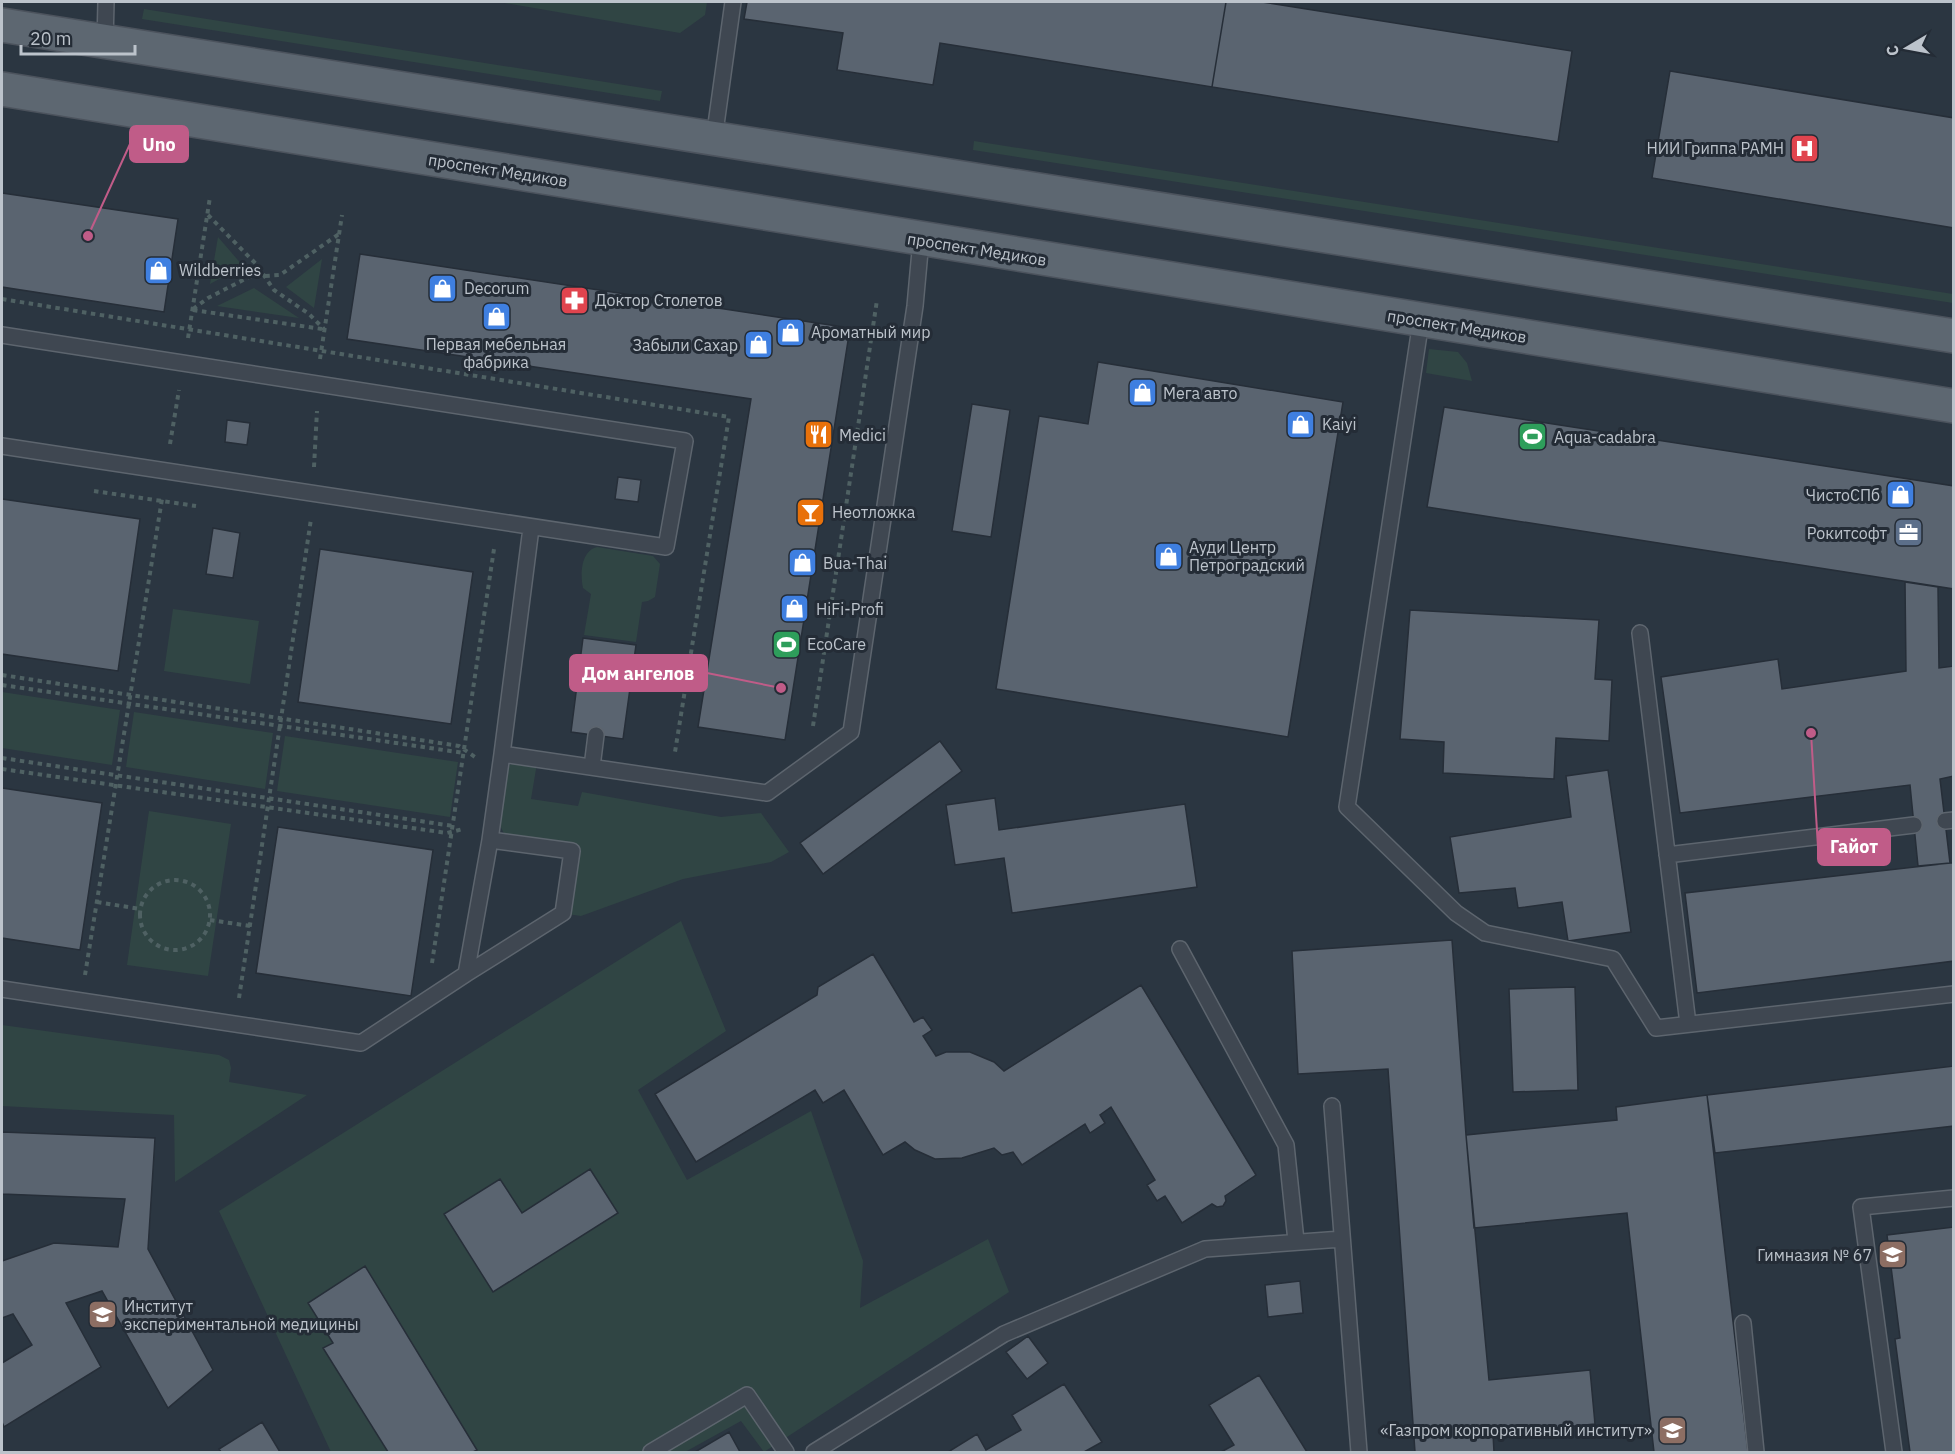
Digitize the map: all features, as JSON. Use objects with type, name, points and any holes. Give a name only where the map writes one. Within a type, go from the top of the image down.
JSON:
[{"type":"main road","points":[[2,25],[1953,336]]},
{"type":"main road","name":"проспект Медиков","points":[[2,89],[1953,406]]},
{"type":"lane","points":[[105,42],[106,2]]},
{"type":"lane","points":[[714,138],[733,2]]},
{"type":"lane","points":[[502,754],[767,794],[851,732],[915,306],[921,240]]},
{"type":"lane","points":[[1421,321],[1347,807],[1456,913],[1485,933],[1613,959],[1656,1028],[1953,994]]},
{"type":"lane","points":[[2,335],[685,441],[666,547],[2,446]]},
{"type":"lane","points":[[466,974],[490,840],[531,528]]},
{"type":"lane","points":[[1640,633],[1688,1024]]},
{"type":"lane","points":[[592,767],[596,735]]},
{"type":"lane","points":[[1667,855],[1914,825]]},
{"type":"lane","points":[[2,989],[362,1043],[563,913],[572,851],[490,840]]},
{"type":"lane","points":[[1180,949],[1286,1144],[1296,1241]]},
{"type":"lane","points":[[1332,1106],[1359,1452]]},
{"type":"lane","points":[[1894,1452],[1861,1207],[1953,1198]]},
{"type":"lane","points":[[814,1452],[1004,1334],[1205,1249],[1342,1239]]},
{"type":"lane","points":[[1743,1323],[1756,1452]]},
{"type":"lane","points":[[651,1452],[747,1395],[786,1452]]},
{"type":"path","points":[[84,981],[210,197]]},
{"type":"path","points":[[208,215],[257,265],[274,290],[309,314],[324,329]]},
{"type":"path","points":[[238,1005],[311,522],[324,329],[342,215]]},
{"type":"path","points":[[192,310],[208,298],[249,277],[280,275],[339,234]]},
{"type":"path","points":[[812,730],[877,300]]},
{"type":"path","points":[[192,310],[324,329]]},
{"type":"path","points":[[93,490],[208,508]]},
{"type":"path","points":[[299,520],[311,522]]},
{"type":"path","points":[[431,969],[495,549],[483,547]]},
{"type":"path","points":[[2,675],[459,746],[479,762]]},
{"type":"path","points":[[2,685],[464,751]]},
{"type":"path","points":[[2,758],[453,826]]},
{"type":"path","points":[[2,769],[452,833],[471,825]]},
{"type":"path","points":[[169,879],[180,879],[191,882],[207,898],[210,920],[206,932],[198,942],[187,948],[175,950],[163,948],[148,938],[140,921],[140,909],[142,899],[158,883],[169,879]]},
{"type":"path","points":[[97,902],[140,909]]},
{"type":"path","points":[[210,920],[250,926]]},
{"type":"green space","points":[[499,2],[707,2],[705,15],[680,33]]},
{"type":"green space","points":[[144,9],[662,91],[660,101],[142,19]]},
{"type":"green space","points":[[974,141],[1953,294],[1953,303],[973,150]]},
{"type":"green space","points":[[218,237],[243,266],[210,284]]},
{"type":"green space","points":[[322,259],[314,308],[286,287]]},
{"type":"green space","points":[[254,288],[299,318],[217,306]]},
{"type":"green space","points":[[1429,349],[1458,352],[1467,363],[1472,381],[1426,373]]},
{"type":"green space","points":[[597,547],[653,556],[660,564],[655,597],[642,602],[636,642],[584,635],[591,594],[583,588],[582,570],[588,553]]},
{"type":"green space","points":[[173,609],[259,621],[250,684],[164,671]]},
{"type":"green space","points":[[2,692],[120,710],[112,765],[2,748]]},
{"type":"green space","points":[[134,712],[273,733],[265,789],[126,767]]},
{"type":"green space","points":[[285,736],[458,762],[450,817],[277,791]]},
{"type":"green space","points":[[516,762],[537,763],[531,799],[578,806],[582,792],[721,817],[761,813],[789,852],[771,862],[683,879],[581,916],[567,914],[576,849],[506,837],[499,824],[505,771]]},
{"type":"green space","points":[[149,811],[231,824],[208,976],[127,965]]},
{"type":"green space","points":[[681,921],[726,1031],[638,1090],[687,1180],[811,1111],[863,1261],[860,1308],[988,1239],[1009,1292],[764,1452],[741,1421],[685,1452],[331,1452],[219,1211]]},
{"type":"green space","points":[[2,1025],[219,1055],[229,1060],[231,1068],[229,1082],[307,1095],[175,1182],[174,1115],[2,1106]]},
{"type":"building","points":[[747,2],[1226,2],[1212,87],[940,43],[933,85],[837,70],[843,33],[744,19]]},
{"type":"building","points":[[1226,2],[1262,2],[1572,51],[1558,142],[1212,87]]},
{"type":"building","name":"НИИ Гриппа РАМН","points":[[1670,71],[1954,118],[1954,228],[1652,178]]},
{"type":"building","points":[[2,193],[178,219],[164,312],[2,287]]},
{"type":"building","points":[[360,254],[850,328],[785,740],[698,727],[751,399],[347,339]]},
{"type":"building","name":"Ауди Центр Петроградский","points":[[1098,362],[1343,402],[1288,737],[996,689],[1039,416],[1088,424]]},
{"type":"building","points":[[972,404],[1010,410],[991,537],[952,531]]},
{"type":"building","points":[[1444,407],[1954,486],[1954,589],[1427,507]]},
{"type":"building","points":[[227,420],[250,423],[247,445],[225,442]]},
{"type":"building","points":[[618,477],[641,480],[638,502],[615,499]]},
{"type":"building","points":[[2,499],[140,519],[118,671],[2,654]]},
{"type":"building","points":[[213,528],[240,533],[233,578],[206,574]]},
{"type":"building","points":[[320,549],[473,572],[451,724],[298,702]]},
{"type":"building","points":[[1905,582],[1938,587],[1939,668],[1954,666],[1954,776],[1940,779],[1950,863],[1918,866],[1910,785],[1680,813],[1661,677],[1778,659],[1782,689],[1906,671]]},
{"type":"building","points":[[1410,610],[1599,620],[1595,679],[1612,680],[1609,741],[1556,738],[1554,779],[1443,773],[1444,742],[1400,739]]},
{"type":"building","points":[[583,638],[636,645],[623,739],[571,732]]},
{"type":"building","points":[[940,741],[962,771],[823,874],[800,843]]},
{"type":"building","points":[[1608,770],[1631,932],[1568,941],[1562,902],[1518,908],[1515,888],[1459,893],[1450,837],[1571,817],[1566,776]]},
{"type":"building","points":[[2,788],[102,803],[80,950],[2,938]]},
{"type":"building","points":[[995,798],[999,830],[1185,804],[1197,887],[1012,913],[1004,858],[955,865],[946,805]]},
{"type":"building","points":[[278,827],[433,850],[411,996],[256,973]]},
{"type":"building","points":[[1954,863],[1954,961],[1697,993],[1685,893]]},
{"type":"building","points":[[1452,940],[1466,1135],[1489,1380],[1590,1370],[1595,1424],[1493,1434],[1494,1452],[1415,1452],[1388,1069],[1298,1074],[1292,951]]},
{"type":"building","points":[[873,954],[914,1022],[923,1017],[932,1030],[923,1036],[936,1056],[946,1052],[970,1052],[994,1062],[1004,1071],[1141,985],[1256,1175],[1225,1196],[1226,1201],[1223,1206],[1217,1207],[1212,1204],[1182,1223],[1165,1196],[1157,1201],[1147,1185],[1155,1180],[1111,1107],[1100,1115],[1105,1123],[1090,1133],[1085,1124],[1022,1165],[1013,1152],[1002,1155],[994,1148],[962,1158],[935,1159],[915,1150],[905,1142],[883,1155],[844,1090],[823,1103],[815,1090],[696,1162],[655,1094],[817,995],[818,987]]},
{"type":"building","points":[[1575,987],[1578,1090],[1513,1092],[1509,989]]},
{"type":"building","points":[[1954,1066],[1954,1126],[1715,1153],[1707,1095]]},
{"type":"building","points":[[1707,1095],[1748,1452],[1654,1452],[1627,1213],[1474,1228],[1466,1135],[1617,1120],[1616,1107]]},
{"type":"building","points":[[2,1132],[155,1138],[148,1249],[213,1370],[168,1408],[102,1291],[66,1303],[101,1367],[4,1427],[2,1422],[2,1363],[32,1345],[13,1314],[2,1318],[2,1261],[54,1243],[118,1247],[125,1199],[2,1194]]},
{"type":"building","points":[[590,1169],[618,1213],[493,1292],[444,1214],[500,1179],[522,1213]]},
{"type":"building","points":[[1954,1227],[1954,1452],[1910,1452],[1895,1339],[1900,1338],[1887,1235]]},
{"type":"building","points":[[365,1266],[477,1450],[473,1452],[388,1452],[323,1348],[333,1343],[308,1303]]},
{"type":"building","points":[[1300,1281],[1303,1313],[1268,1317],[1265,1285]]},
{"type":"building","points":[[1028,1336],[1048,1363],[1027,1379],[1006,1352]]},
{"type":"building","points":[[1259,1375],[1307,1452],[1221,1452],[1234,1445],[1209,1405]]},
{"type":"building","points":[[1064,1384],[1102,1442],[1084,1452],[948,1452],[977,1434],[986,1450],[1021,1430],[1012,1415]]},
{"type":"building","points":[[262,1422],[280,1452],[221,1452],[219,1449]]},
{"type":"building","points":[[729,1432],[740,1452],[695,1452]]},
{"type":"place","name":"НИИ Гриппа РАМН","points":[[1805,148]]},
{"type":"place","name":"Uno","points":[[88,236]]},
{"type":"place","name":"Wildberries","points":[[158,270]]},
{"type":"place","name":"Decorum","points":[[443,288]]},
{"type":"place","name":"Доктор Столетов","points":[[574,300]]},
{"type":"place","name":"Первая мебельная фабрика","points":[[496,316]]},
{"type":"place","name":"Ароматный мир","points":[[790,332]]},
{"type":"place","name":"Забыли Сахар","points":[[759,345]]},
{"type":"place","name":"Мега авто","points":[[1142,393]]},
{"type":"place","name":"Kaiyi","points":[[1301,424]]},
{"type":"place","name":"Medici","points":[[818,435]]},
{"type":"place","name":"Aqua-cadabra","points":[[1533,437]]},
{"type":"place","name":"ЧистоСПб","points":[[1901,495]]},
{"type":"place","name":"Неотложка","points":[[811,512]]},
{"type":"place","name":"Рокитсофт","points":[[1908,533]]},
{"type":"place","name":"Ауди Центр Петроградский","points":[[1168,556]]},
{"type":"place","name":"Bua-Thai","points":[[802,563]]},
{"type":"place","name":"HiFi-Profi","points":[[795,609]]},
{"type":"place","name":"EcoCare","points":[[786,644]]},
{"type":"place","name":"Дом ангелов","points":[[781,688]]},
{"type":"place","name":"Гайот","points":[[1811,733]]},
{"type":"place","name":"Гимназия № 67","points":[[1893,1255]]},
{"type":"place","name":"Институт экспериментальной медицины","points":[[103,1315]]},
{"type":"place","name":"«Газпром корпоративный институт»","points":[[1673,1430]]}]
